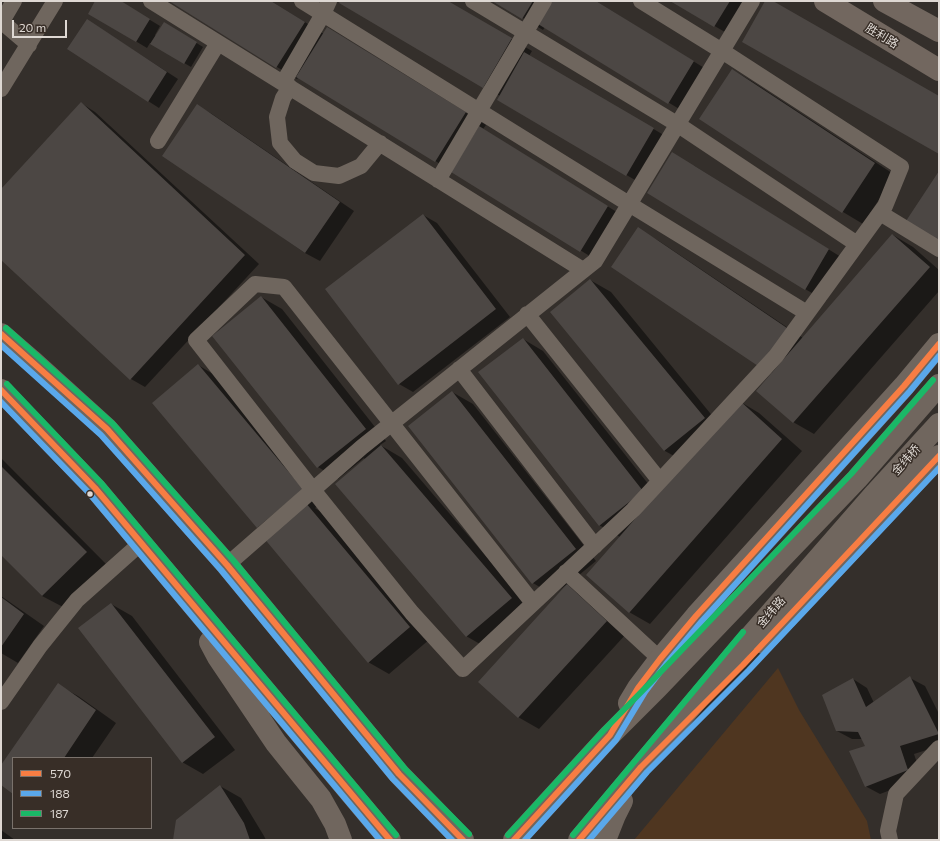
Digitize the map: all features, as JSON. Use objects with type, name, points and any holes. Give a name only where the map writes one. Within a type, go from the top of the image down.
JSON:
[{"type":"main road","name":"胜利路","points":[[825,1],[939,70]]},
{"type":"main road","points":[[884,1],[939,30]]},
{"type":"main road","points":[[1,334],[107,429],[227,565],[399,774],[463,840]]},
{"type":"main road","points":[[514,840],[610,735],[638,688],[696,616],[904,386],[939,344]]},
{"type":"main road","name":"金纬桥","points":[[610,735],[857,479],[939,385]]},
{"type":"main road","points":[[1,390],[95,488],[390,840]]},
{"type":"main road","name":"金纬桥","points":[[874,496],[939,424]]},
{"type":"main road","points":[[606,840],[614,815],[641,767],[743,665],[939,456]]},
{"type":"main road","name":"金纬路","points":[[579,840],[742,646],[874,496]]},
{"type":"main road","points":[[179,588],[226,669],[276,743],[321,799],[335,824],[340,840]]},
{"type":"street","points":[[14,1],[1,22],[29,45]]},
{"type":"street","points":[[1,89],[55,1]]},
{"type":"street","points":[[151,1],[583,270]]},
{"type":"street","points":[[302,1],[326,8],[479,111],[807,313]]},
{"type":"street","points":[[473,1],[677,124],[857,244]]},
{"type":"street","points":[[438,180],[544,1]]},
{"type":"street","points":[[533,603],[284,287],[255,284],[196,340],[313,490],[412,613],[463,669],[633,510],[776,356],[885,206],[901,167],[722,51],[641,1]]},
{"type":"street","points":[[227,565],[362,447],[595,260],[752,1]]},
{"type":"street","points":[[326,8],[287,85],[277,117],[280,143],[294,161],[314,173],[338,176],[361,166],[380,143]]},
{"type":"street","points":[[158,141],[218,42]]},
{"type":"street","points":[[880,213],[939,249]]},
{"type":"street","points":[[527,314],[660,482]]},
{"type":"street","points":[[459,369],[595,546]]},
{"type":"street","points":[[1,702],[40,646],[77,600],[141,543]]},
{"type":"street","points":[[566,572],[660,659]]},
{"type":"street","points":[[890,840],[888,830],[896,794],[939,748]]},
{"type":"shaded area","points":[[778,668],[799,710],[867,821],[871,840],[634,840]]},
{"type":"building","points":[[95,1],[121,1],[150,19],[136,42],[88,14]]},
{"type":"building","points":[[169,1],[271,1],[305,22],[276,68]]},
{"type":"building","points":[[340,1],[448,1],[512,38],[483,88],[339,3]]},
{"type":"building","points":[[492,1],[533,1],[522,19]]},
{"type":"building","points":[[552,1],[596,1],[694,61],[668,104],[538,24]]},
{"type":"building","points":[[670,1],[730,1],[714,27]]},
{"type":"building","points":[[765,1],[773,1],[939,96],[939,154],[742,42]]},
{"type":"building","points":[[87,19],[167,72],[148,102],[67,49]]},
{"type":"building","points":[[164,22],[197,42],[184,64],[150,44]]},
{"type":"building","points":[[327,27],[466,112],[435,162],[296,77]]},
{"type":"building","points":[[524,52],[654,128],[626,176],[497,100]]},
{"type":"building","points":[[732,69],[875,163],[842,213],[699,119]]},
{"type":"building","points":[[81,102],[245,255],[130,380],[1,260],[1,189]]},
{"type":"building","points":[[197,104],[340,202],[305,253],[162,156]]},
{"type":"building","points":[[479,126],[608,206],[580,252],[451,172]]},
{"type":"building","points":[[672,152],[829,249],[805,290],[647,193]]},
{"type":"building","points":[[939,171],[939,241],[906,221]]},
{"type":"building","points":[[423,214],[496,309],[398,385],[325,289]]},
{"type":"building","points":[[638,227],[787,328],[761,368],[611,267]]},
{"type":"building","points":[[892,234],[930,267],[793,423],[756,391]]},
{"type":"building","points":[[590,279],[705,418],[664,451],[550,312]]},
{"type":"building","points":[[261,296],[366,429],[317,468],[212,336]]},
{"type":"building","points":[[523,338],[643,491],[599,526],[478,372]]},
{"type":"building","points":[[198,364],[303,489],[257,528],[152,403]]},
{"type":"building","points":[[452,391],[576,549],[532,584],[408,426]]},
{"type":"building","points":[[739,400],[782,439],[629,613],[586,575]]},
{"type":"building","points":[[381,445],[512,598],[466,637],[335,484]]},
{"type":"building","points":[[1,466],[87,552],[42,596],[1,555]]},
{"type":"building","points":[[305,502],[410,627],[368,663],[263,537]]},
{"type":"building","points":[[567,584],[607,621],[518,718],[478,682]]},
{"type":"building","points":[[1,597],[24,614],[1,647]]},
{"type":"building","points":[[111,603],[215,737],[182,763],[78,628]]},
{"type":"building","points":[[910,676],[939,734],[900,746],[908,770],[865,787],[849,751],[865,746],[858,732],[836,731],[822,695],[853,678],[866,707]]},
{"type":"building","points":[[58,683],[96,710],[65,757],[12,757],[12,793],[1,785],[1,765]]},
{"type":"building","points":[[220,785],[244,823],[250,840],[173,840],[176,820]]},
{"type":"transit line","name":"187","points":[[6,328],[113,424],[233,560],[405,769],[469,834]]},
{"type":"transit line","name":"570","points":[[1,334],[107,429],[227,565],[399,774],[463,840]]},
{"type":"transit line","name":"570","points":[[514,840],[610,735],[638,688],[696,616],[904,386],[939,344]]},
{"type":"transit line","name":"188","points":[[1,345],[101,435],[221,570],[393,779],[452,840]]},
{"type":"transit line","name":"188","points":[[525,840],[616,740],[645,692],[702,621],[910,391],[939,356]]},
{"type":"transit line","name":"187","points":[[508,835],[604,730],[851,474],[933,380]]},
{"type":"transit line","name":"187","points":[[7,384],[101,483],[396,835]]},
{"type":"transit line","name":"570","points":[[1,390],[95,488],[390,840]]},
{"type":"transit line","name":"188","points":[[1,402],[89,493],[380,840]]},
{"type":"transit line","name":"570","points":[[579,840],[641,767],[743,665],[939,456]]},
{"type":"transit line","name":"188","points":[[589,840],[647,772],[749,670],[939,468]]},
{"type":"transit line","name":"187","points":[[573,835],[743,632]]}]
